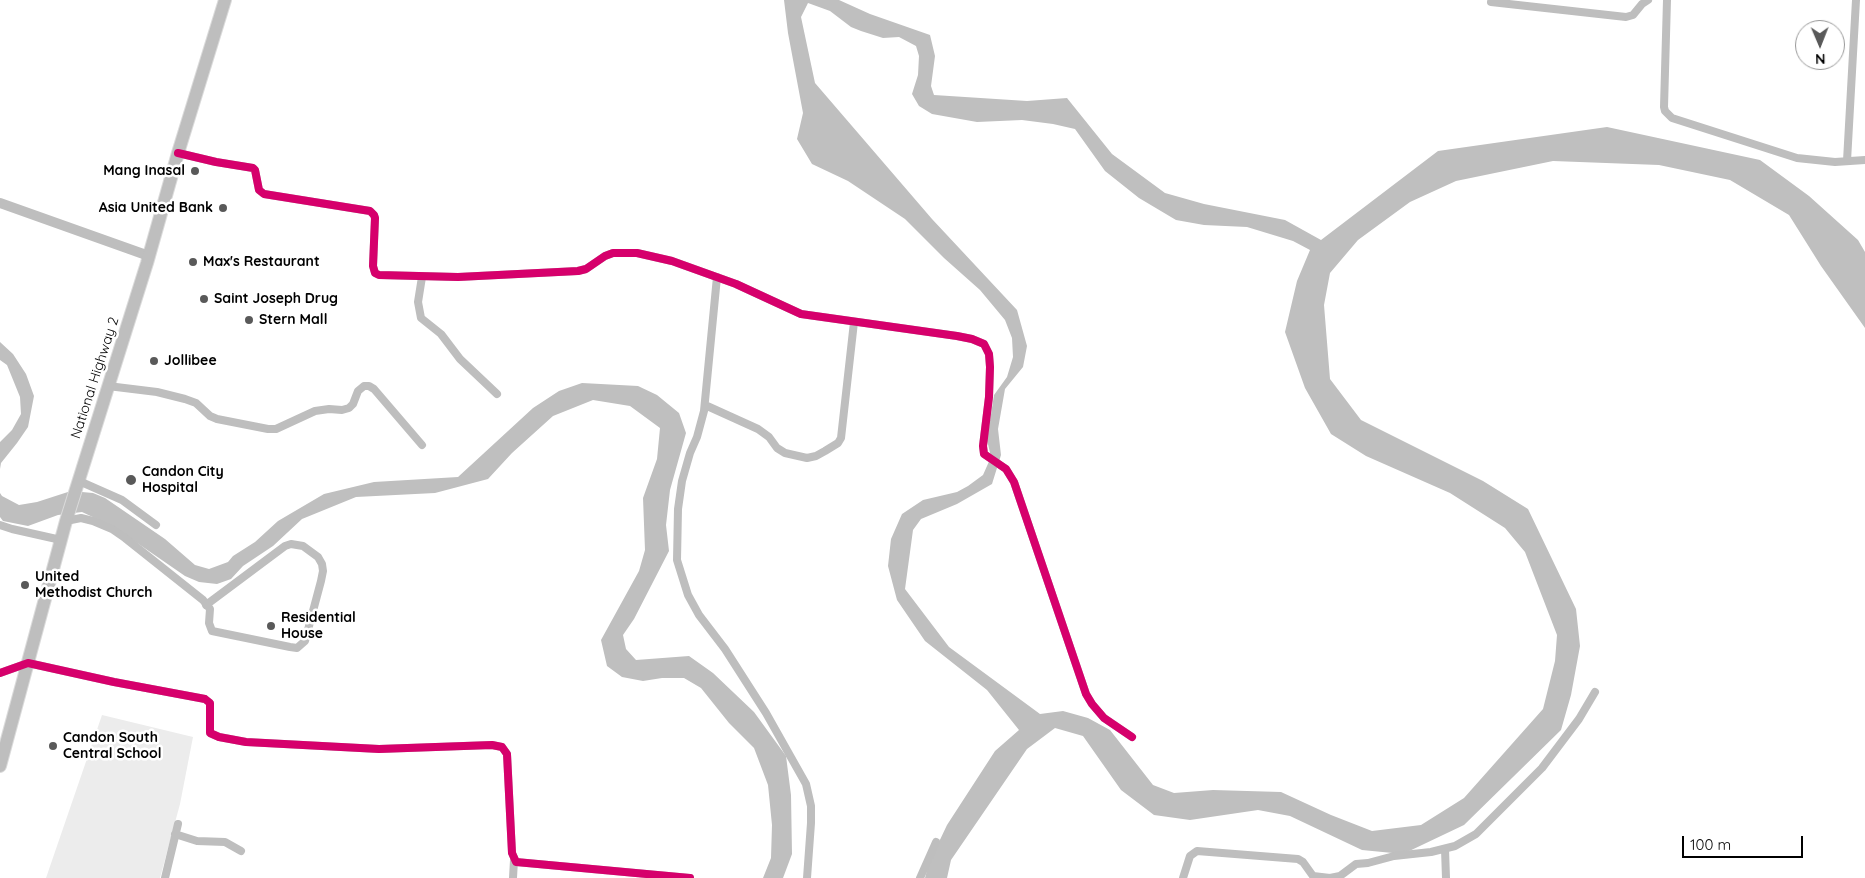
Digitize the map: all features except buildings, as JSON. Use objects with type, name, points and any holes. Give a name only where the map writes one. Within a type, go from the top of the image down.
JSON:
[{"type":"main road","name":"National Highway 2","points":[[0,766],[67,518],[149,256],[178,153],[226,0]]},
{"type":"street","points":[[1491,2],[1626,17],[1632,15],[1648,0]]},
{"type":"street","points":[[1667,0],[1663,83],[1664,107],[1668,115],[1685,123],[1798,158],[1825,162],[1865,160]]},
{"type":"street","points":[[1847,161],[1856,0]]},
{"type":"street","points":[[178,153],[253,168],[255,170],[258,190],[264,194],[370,211],[374,215],[376,224],[373,266],[375,273],[378,275],[458,277],[578,271],[586,269],[613,252],[652,255],[717,277],[767,297],[801,314],[957,336],[984,344],[989,354],[990,367],[989,397],[983,446],[984,454],[1002,466],[1010,474],[1014,482],[1086,694],[1104,718],[1132,737]]},
{"type":"street","points":[[0,203],[149,256]]},
{"type":"street","points":[[422,277],[418,302],[421,318],[441,334],[460,359],[497,394]]},
{"type":"street","points":[[717,277],[705,405],[697,437],[682,481],[676,528],[678,560],[688,595],[699,615],[724,648],[766,713],[806,784],[811,806],[812,823],[807,878]]},
{"type":"street","points":[[705,405],[758,429],[768,437],[776,448],[785,453],[807,458],[825,452],[838,443],[841,438],[854,322]]},
{"type":"street","points":[[108,386],[157,392],[185,399],[196,403],[210,416],[217,419],[268,429],[276,429],[315,411],[349,408],[353,404],[358,391],[364,386],[369,386],[374,389],[422,445]]},
{"type":"street","points":[[78,484],[122,500],[156,525]]},
{"type":"street","points":[[67,518],[82,518],[112,529],[146,554],[206,605],[210,610],[209,623],[212,631],[297,648],[305,641],[321,581],[322,564],[318,557],[303,546],[291,544],[285,546],[206,605]]},
{"type":"street","points":[[0,525],[61,540]]},
{"type":"street","points":[[0,673],[28,663],[208,700],[210,707],[209,732],[214,736],[228,739],[291,745],[370,748],[492,745],[502,747],[508,754],[514,860],[513,878]]},
{"type":"street","points":[[1183,878],[1190,856],[1197,851],[1298,859],[1303,862],[1313,876],[1330,878],[1340,876],[1356,864],[1394,856],[1445,849],[1464,842],[1476,834],[1542,768],[1578,719],[1595,692]]},
{"type":"street","points":[[165,878],[178,824]]},
{"type":"street","points":[[175,834],[197,840],[225,842],[241,850]]},
{"type":"street","points":[[920,878],[936,842]]},
{"type":"street","points":[[1445,849],[1446,878]]},
{"type":"street","points":[[514,860],[518,863],[690,878]]},
{"type":"shaded area","points":[[784,0],[839,0],[870,14],[930,35],[935,56],[931,86],[934,95],[1027,101],[1067,98],[1112,154],[1165,193],[1204,204],[1285,220],[1321,240],[1438,151],[1607,127],[1760,160],[1809,196],[1858,240],[1865,252],[1865,328],[1821,266],[1789,215],[1730,180],[1659,165],[1553,161],[1456,181],[1410,202],[1358,240],[1330,273],[1324,305],[1330,379],[1361,420],[1483,481],[1528,509],[1576,609],[1580,646],[1571,695],[1561,730],[1464,825],[1403,854],[1362,850],[1290,816],[1258,810],[1190,820],[1154,815],[1121,790],[1083,736],[1055,728],[1027,749],[951,860],[947,878],[925,878],[929,863],[947,825],[995,751],[1019,730],[987,690],[925,641],[897,600],[888,566],[891,539],[902,514],[923,500],[957,492],[983,475],[991,457],[987,440],[994,395],[1007,377],[1013,357],[1012,338],[1005,320],[980,290],[944,258],[905,219],[848,181],[812,164],[797,139],[803,113],[788,33]],"holes":[[[808,3],[830,11],[851,27],[883,38],[899,37],[916,46],[919,56],[918,75],[912,94],[919,106],[932,114],[977,122],[1022,120],[1075,129],[1105,171],[1139,198],[1176,220],[1204,225],[1247,227],[1293,241],[1310,250],[1297,281],[1285,332],[1305,388],[1331,434],[1366,456],[1450,493],[1505,528],[1525,552],[1557,635],[1555,661],[1543,709],[1464,798],[1421,825],[1372,831],[1281,792],[1213,790],[1174,793],[1153,785],[1110,730],[1088,718],[1063,711],[1040,714],[949,647],[905,589],[913,530],[921,519],[957,504],[992,484],[1001,455],[998,429],[1005,389],[1023,367],[1027,346],[1017,310],[932,219],[815,83],[801,17]]]},
{"type":"shaded area","points":[[0,342],[13,354],[26,374],[34,396],[28,427],[1,463],[0,469],[0,442],[12,430],[21,414],[20,397],[7,365],[0,360]]},
{"type":"shaded area","points":[[582,383],[638,386],[657,395],[679,413],[686,433],[670,490],[666,525],[669,551],[634,619],[623,635],[626,649],[636,660],[689,656],[713,673],[754,712],[786,756],[791,795],[792,854],[783,878],[763,878],[771,858],[772,825],[768,785],[754,748],[729,723],[701,688],[684,678],[662,678],[643,681],[622,677],[607,666],[601,640],[639,571],[645,550],[643,498],[657,459],[660,428],[630,406],[593,400],[553,416],[512,453],[488,479],[435,493],[356,497],[302,519],[273,546],[243,566],[231,579],[217,584],[199,582],[185,576],[114,527],[82,512],[58,515],[28,526],[3,521],[0,517],[0,493],[19,505],[37,502],[71,491],[93,493],[105,498],[165,539],[195,565],[209,569],[228,562],[233,556],[255,542],[278,521],[324,494],[374,482],[458,477],[533,408],[559,391]]},
{"type":"shaded area","points":[[102,715],[193,737],[180,804],[160,878],[46,878]]},
{"type":"cycle path","points":[[178,153],[253,168],[259,190],[264,194],[370,211],[375,218],[373,266],[375,273],[379,275],[458,277],[578,271],[586,269],[613,253],[637,253],[672,261],[736,284],[801,314],[957,336],[984,344],[989,354],[990,367],[989,397],[983,446],[984,454],[1006,469],[1014,482],[1086,694],[1104,718],[1132,737]]},
{"type":"cycle path","points":[[0,673],[28,663],[205,699],[210,703],[210,733],[219,737],[246,742],[379,749],[492,745],[502,747],[507,754],[512,853],[516,862],[690,878]]},
{"type":"place","name":"Mang Inasal","points":[[195,171]]},
{"type":"place","name":"Asia United Bank","points":[[223,208]]},
{"type":"place","name":"Max's Restaurant","points":[[193,262]]},
{"type":"place","name":"Saint Joseph Drug","points":[[204,299]]},
{"type":"place","name":"Stern Mall","points":[[249,320]]},
{"type":"place","name":"Jollibee","points":[[154,361]]},
{"type":"place","name":"Candon City Hospital","points":[[131,480]]},
{"type":"place","name":"United Methodist Church","points":[[25,585]]},
{"type":"place","name":"Residential House","points":[[271,626]]},
{"type":"place","name":"Candon South Central School","points":[[53,746]]}]
